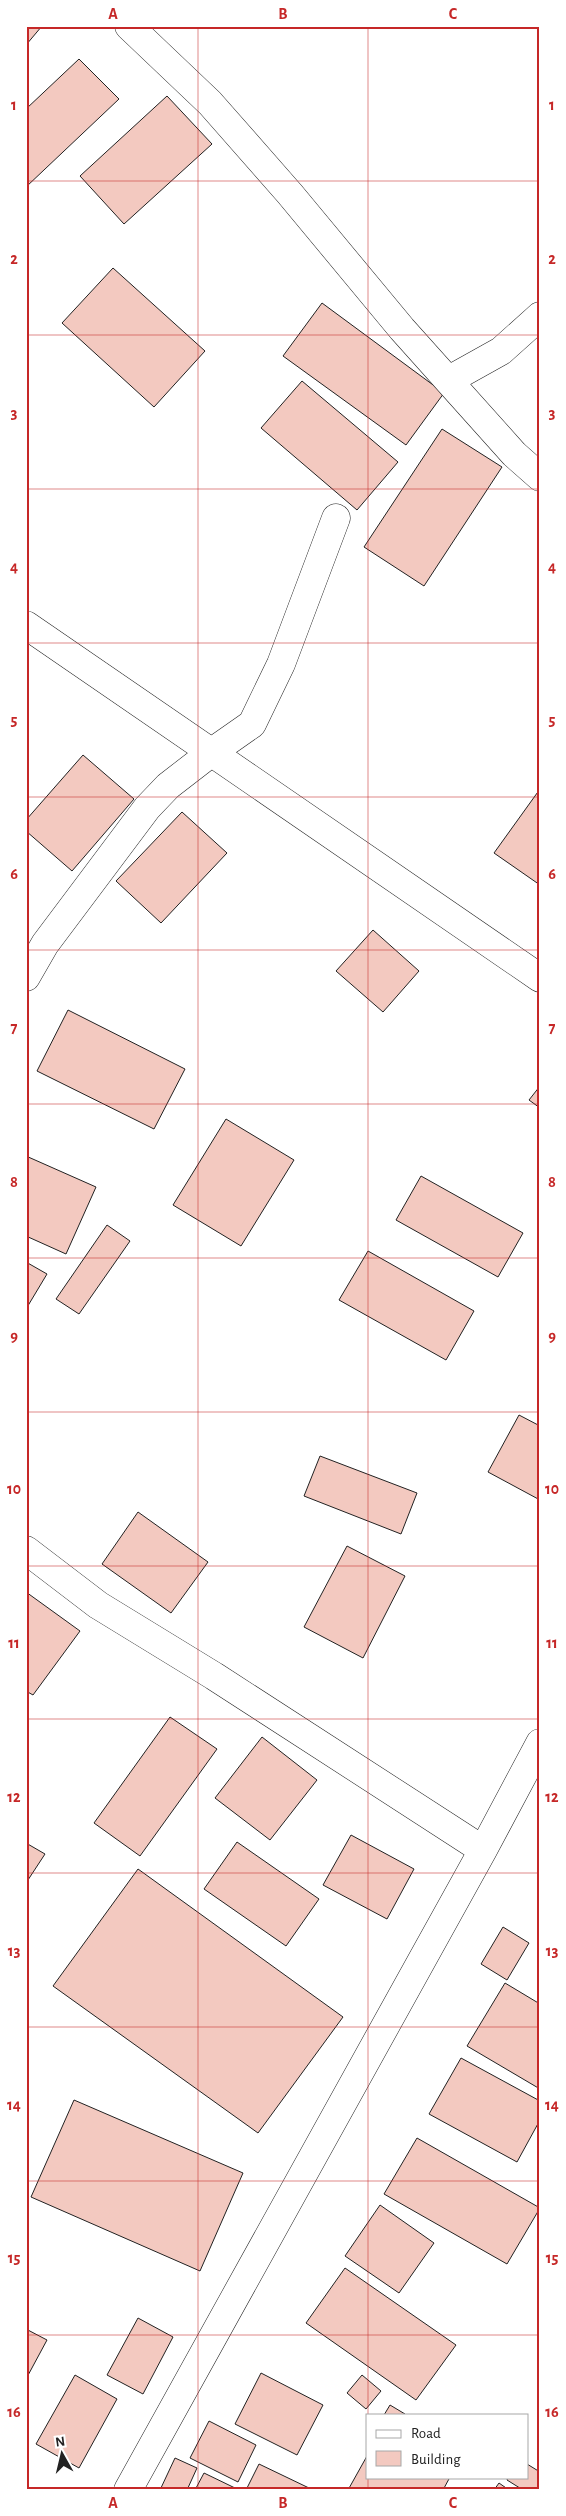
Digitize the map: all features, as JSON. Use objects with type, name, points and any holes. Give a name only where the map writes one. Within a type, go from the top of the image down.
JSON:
[{"type":"street","points":[[129,26],[210,104],[448,380],[514,454],[540,477]]},
{"type":"street","points":[[448,380],[501,350],[540,316]]},
{"type":"street","points":[[26,977],[45,944],[147,808],[168,786],[252,724],[281,664],[336,518]]},
{"type":"street","points":[[26,625],[540,978]]},
{"type":"street","points":[[26,1550],[98,1605],[214,1676],[483,1850]]},
{"type":"street","points":[[128,2490],[483,1850],[540,1743]]},
{"type":"building","points":[[26,26],[42,26],[26,45]]},
{"type":"building","points":[[79,59],[119,99],[26,187],[26,109]]},
{"type":"building","points":[[167,96],[212,144],[124,224],[80,176]]},
{"type":"building","points":[[113,268],[205,351],[154,407],[62,323]]},
{"type":"building","points":[[322,303],[444,393],[406,445],[283,356]]},
{"type":"building","points":[[302,381],[398,462],[357,510],[261,428]]},
{"type":"building","points":[[442,429],[502,467],[424,586],[364,547]]},
{"type":"building","points":[[83,755],[134,799],[72,871],[26,831],[26,820]]},
{"type":"building","points":[[540,789],[540,885],[494,853]]},
{"type":"building","points":[[182,812],[227,853],[161,923],[116,881]]},
{"type":"building","points":[[373,930],[419,971],[383,1012],[336,971]]},
{"type":"building","points":[[68,1010],[185,1069],[154,1129],[37,1071]]},
{"type":"building","points":[[540,1086],[540,1108],[529,1100]]},
{"type":"building","points":[[226,1119],[294,1160],[241,1246],[173,1205]]},
{"type":"building","points":[[26,1156],[96,1187],[66,1254],[26,1236]]},
{"type":"building","points":[[421,1176],[523,1233],[498,1277],[396,1220]]},
{"type":"building","points":[[107,1225],[130,1241],[79,1314],[56,1299]]},
{"type":"building","points":[[368,1251],[474,1311],[446,1360],[339,1300]]},
{"type":"building","points":[[26,1262],[47,1274],[26,1309]]},
{"type":"building","points":[[519,1415],[540,1426],[540,1500],[488,1472]]},
{"type":"building","points":[[320,1456],[417,1493],[401,1534],[304,1496]]},
{"type":"building","points":[[138,1512],[208,1562],[171,1613],[102,1564]]},
{"type":"building","points":[[347,1546],[405,1576],[363,1658],[304,1627]]},
{"type":"building","points":[[26,1592],[80,1631],[33,1695],[26,1691]]},
{"type":"building","points":[[170,1717],[217,1749],[140,1856],[94,1823]]},
{"type":"building","points":[[262,1737],[317,1780],[270,1840],[215,1798]]},
{"type":"building","points":[[351,1835],[414,1869],[387,1919],[323,1885]]},
{"type":"building","points":[[237,1842],[319,1899],[286,1946],[204,1889]]},
{"type":"building","points":[[26,1843],[45,1854],[26,1883]]},
{"type":"building","points":[[138,1869],[343,2017],[258,2133],[53,1986]]},
{"type":"building","points":[[503,1927],[529,1943],[507,1980],[481,1964]]},
{"type":"building","points":[[505,1983],[540,2004],[540,2089],[467,2046]]},
{"type":"building","points":[[461,2058],[540,2101],[540,2120],[517,2162],[429,2114]]},
{"type":"building","points":[[74,2100],[243,2173],[200,2271],[31,2197]]},
{"type":"building","points":[[417,2138],[540,2208],[507,2264],[384,2194]]},
{"type":"building","points":[[380,2205],[434,2243],[399,2293],[345,2256]]},
{"type":"building","points":[[345,2268],[456,2345],[416,2400],[306,2323]]},
{"type":"building","points":[[138,2318],[173,2337],[143,2394],[107,2375]]},
{"type":"building","points":[[26,2329],[47,2340],[26,2379]]},
{"type":"building","points":[[261,2373],[323,2405],[297,2455],[235,2424]]},
{"type":"building","points":[[75,2375],[117,2399],[79,2468],[36,2444]]},
{"type":"building","points":[[362,2375],[381,2391],[366,2409],[347,2393]]},
{"type":"building","points":[[390,2405],[405,2414],[385,2414]]},
{"type":"building","points":[[209,2421],[256,2445],[238,2482],[190,2458]]},
{"type":"building","points":[[175,2458],[197,2468],[187,2490],[160,2490]]},
{"type":"building","points":[[366,2458],[366,2478],[449,2478],[443,2490],[348,2490]]},
{"type":"building","points":[[259,2464],[309,2488],[246,2490]]},
{"type":"building","points":[[528,2465],[540,2472],[540,2490],[523,2490],[507,2480],[508,2478],[528,2478]]},
{"type":"building","points":[[204,2473],[235,2488],[235,2490],[195,2490]]},
{"type":"building","points":[[499,2483],[509,2490],[494,2490]]}]
